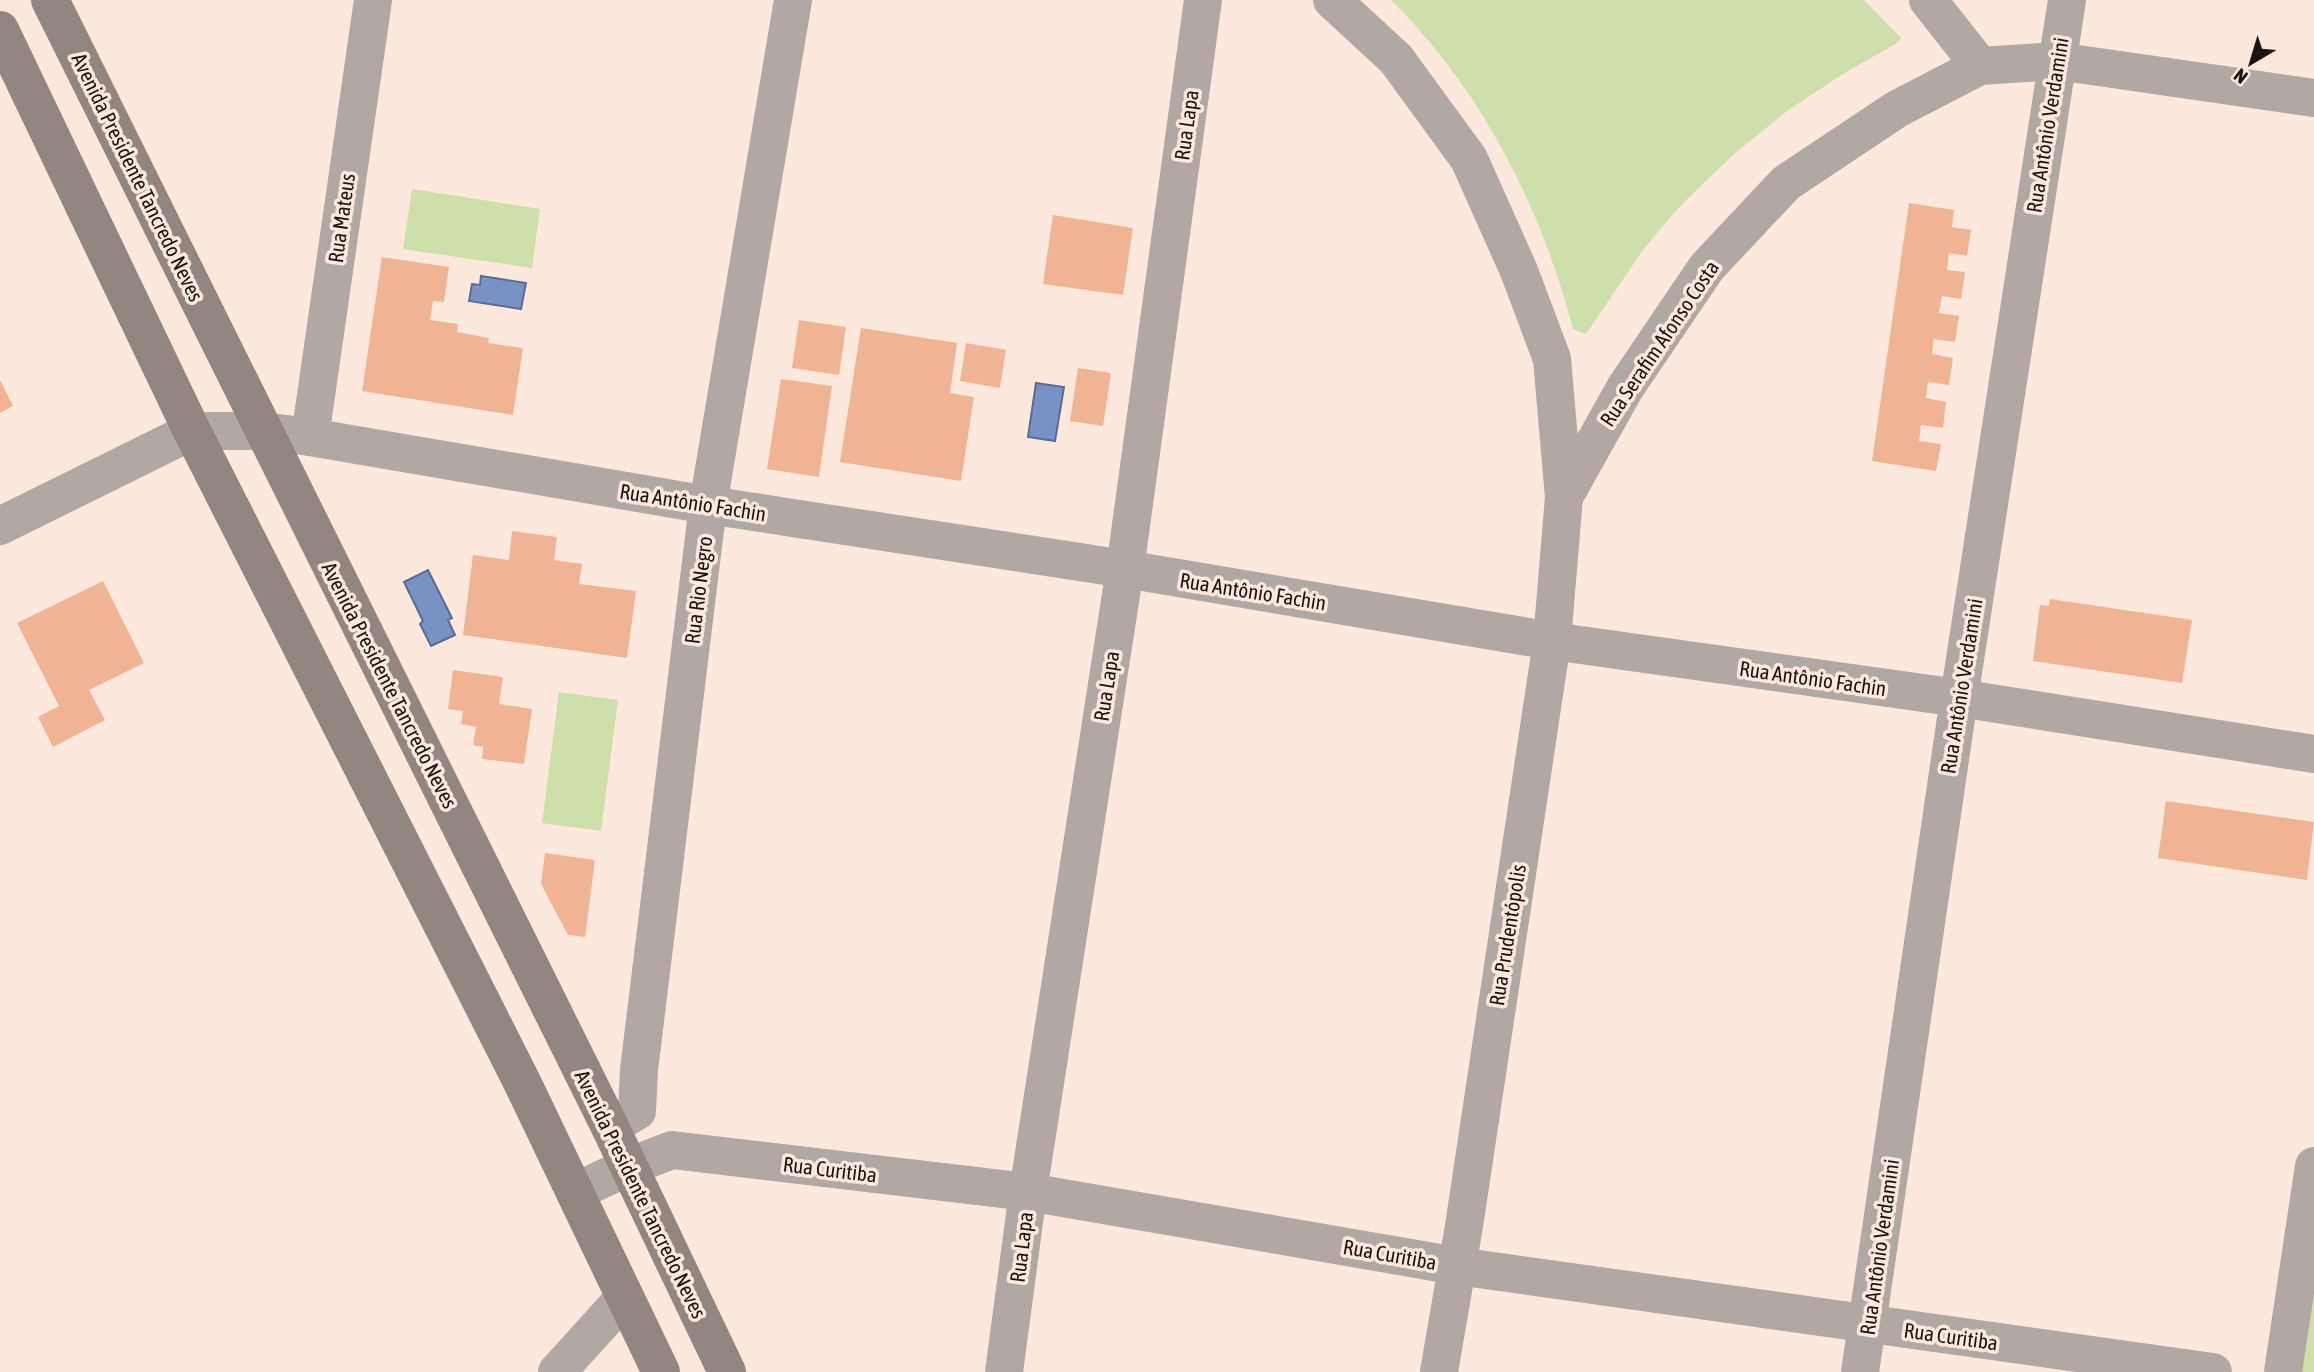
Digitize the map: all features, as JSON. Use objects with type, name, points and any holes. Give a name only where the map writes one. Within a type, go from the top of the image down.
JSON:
[{"type":"main road","name":"Avenida Presidente Tancredo Neves","points":[[50,0],[263,431],[624,1119],[630,1167],[727,1372]]},
{"type":"main road","points":[[0,30],[191,432],[521,1080],[661,1372]]},
{"type":"street","name":"Rua Mateus","points":[[310,437],[373,0]]},
{"type":"street","name":"Rua Rio Negro","points":[[624,1119],[639,1070],[708,505],[793,0]]},
{"type":"street","name":"Rua Lapa","points":[[1004,1372],[1028,1192],[1125,569],[1203,0]]},
{"type":"street","points":[[1332,0],[1396,59],[1469,159],[1519,271],[1552,359],[1564,496]]},
{"type":"street","points":[[1928,0],[1980,66]]},
{"type":"street","name":"Rua Antônio Verdamini","points":[[1860,1372],[1959,698],[2067,0]]},
{"type":"street","name":"Rua Serafim Afonso Costa","points":[[1564,496],[1625,388],[1707,267],[1786,183],[1897,109],[1980,66],[2057,61],[2314,98]]},
{"type":"street","name":"Rua Antônio Fachin","points":[[191,432],[263,431],[310,437],[708,505],[1125,569],[1552,641],[1959,698],[2314,754]]},
{"type":"street","points":[[0,526],[191,432]]},
{"type":"street","name":"Rua Prudentópolis","points":[[1439,1372],[1552,641],[1564,496]]},
{"type":"street","points":[[624,1119],[642,1124],[650,1134],[672,1150]]},
{"type":"street","name":"Rua Curitiba","points":[[575,1192],[672,1150],[1028,1192],[1457,1266],[2213,1372]]},
{"type":"street","points":[[2283,1372],[2314,1166]]},
{"type":"street","points":[[557,1372],[624,1298]]},
{"type":"green space","points":[[1391,0],[1864,0],[1901,38],[1894,45],[1846,72],[1787,111],[1734,154],[1682,204],[1645,247],[1586,334],[1573,329],[1544,239],[1504,152],[1453,72],[1424,35]]},
{"type":"green space","points":[[412,189],[540,209],[532,268],[403,249]]},
{"type":"green space","points":[[559,692],[618,700],[601,831],[542,823]]},
{"type":"green space","points":[[2314,1213],[2314,1372],[2290,1372]]},
{"type":"water","points":[[481,276],[526,283],[521,309],[469,301],[472,284],[480,285]]},
{"type":"water","points":[[1036,383],[1064,387],[1055,441],[1028,437]]},
{"type":"water","points":[[428,570],[452,618],[448,620],[455,635],[431,646],[420,624],[423,621],[404,582]]},
{"type":"building","points":[[1909,203],[1954,210],[1952,227],[1971,230],[1967,256],[1949,253],[1947,270],[1965,272],[1961,299],[1942,296],[1939,313],[1959,316],[1955,342],[1934,339],[1932,354],[1953,358],[1949,385],[1928,382],[1926,398],[1946,402],[1943,428],[1921,425],[1919,441],[1941,444],[1936,471],[1872,461]]},
{"type":"building","points":[[1053,215],[1133,228],[1123,295],[1043,284]]},
{"type":"building","points":[[382,257],[449,267],[444,302],[433,301],[430,320],[458,324],[457,332],[489,338],[488,343],[523,348],[513,415],[362,391]]},
{"type":"building","points":[[799,320],[846,327],[839,375],[792,368]]},
{"type":"building","points":[[861,328],[957,343],[950,393],[974,397],[961,481],[840,462]]},
{"type":"building","points":[[966,343],[1006,350],[1000,388],[960,381]]},
{"type":"building","points":[[1078,368],[1111,373],[1103,426],[1070,421]]},
{"type":"building","points":[[781,379],[832,386],[819,477],[767,469]]},
{"type":"building","points":[[0,380],[13,406],[0,413]]},
{"type":"building","points":[[512,531],[557,537],[554,560],[582,564],[579,584],[636,591],[627,658],[463,635],[473,555],[509,560]]},
{"type":"building","points":[[103,581],[144,663],[89,690],[105,720],[53,747],[38,717],[59,706],[17,623]]},
{"type":"building","points":[[2050,599],[2192,620],[2182,683],[2033,661],[2040,605],[2049,606]]},
{"type":"building","points":[[453,670],[503,677],[499,704],[532,709],[524,764],[482,759],[483,747],[473,745],[476,727],[461,724],[463,711],[448,709]]},
{"type":"building","points":[[2166,801],[2314,822],[2307,880],[2158,858]]},
{"type":"building","points":[[545,853],[595,860],[585,937],[568,935],[541,884]]}]
